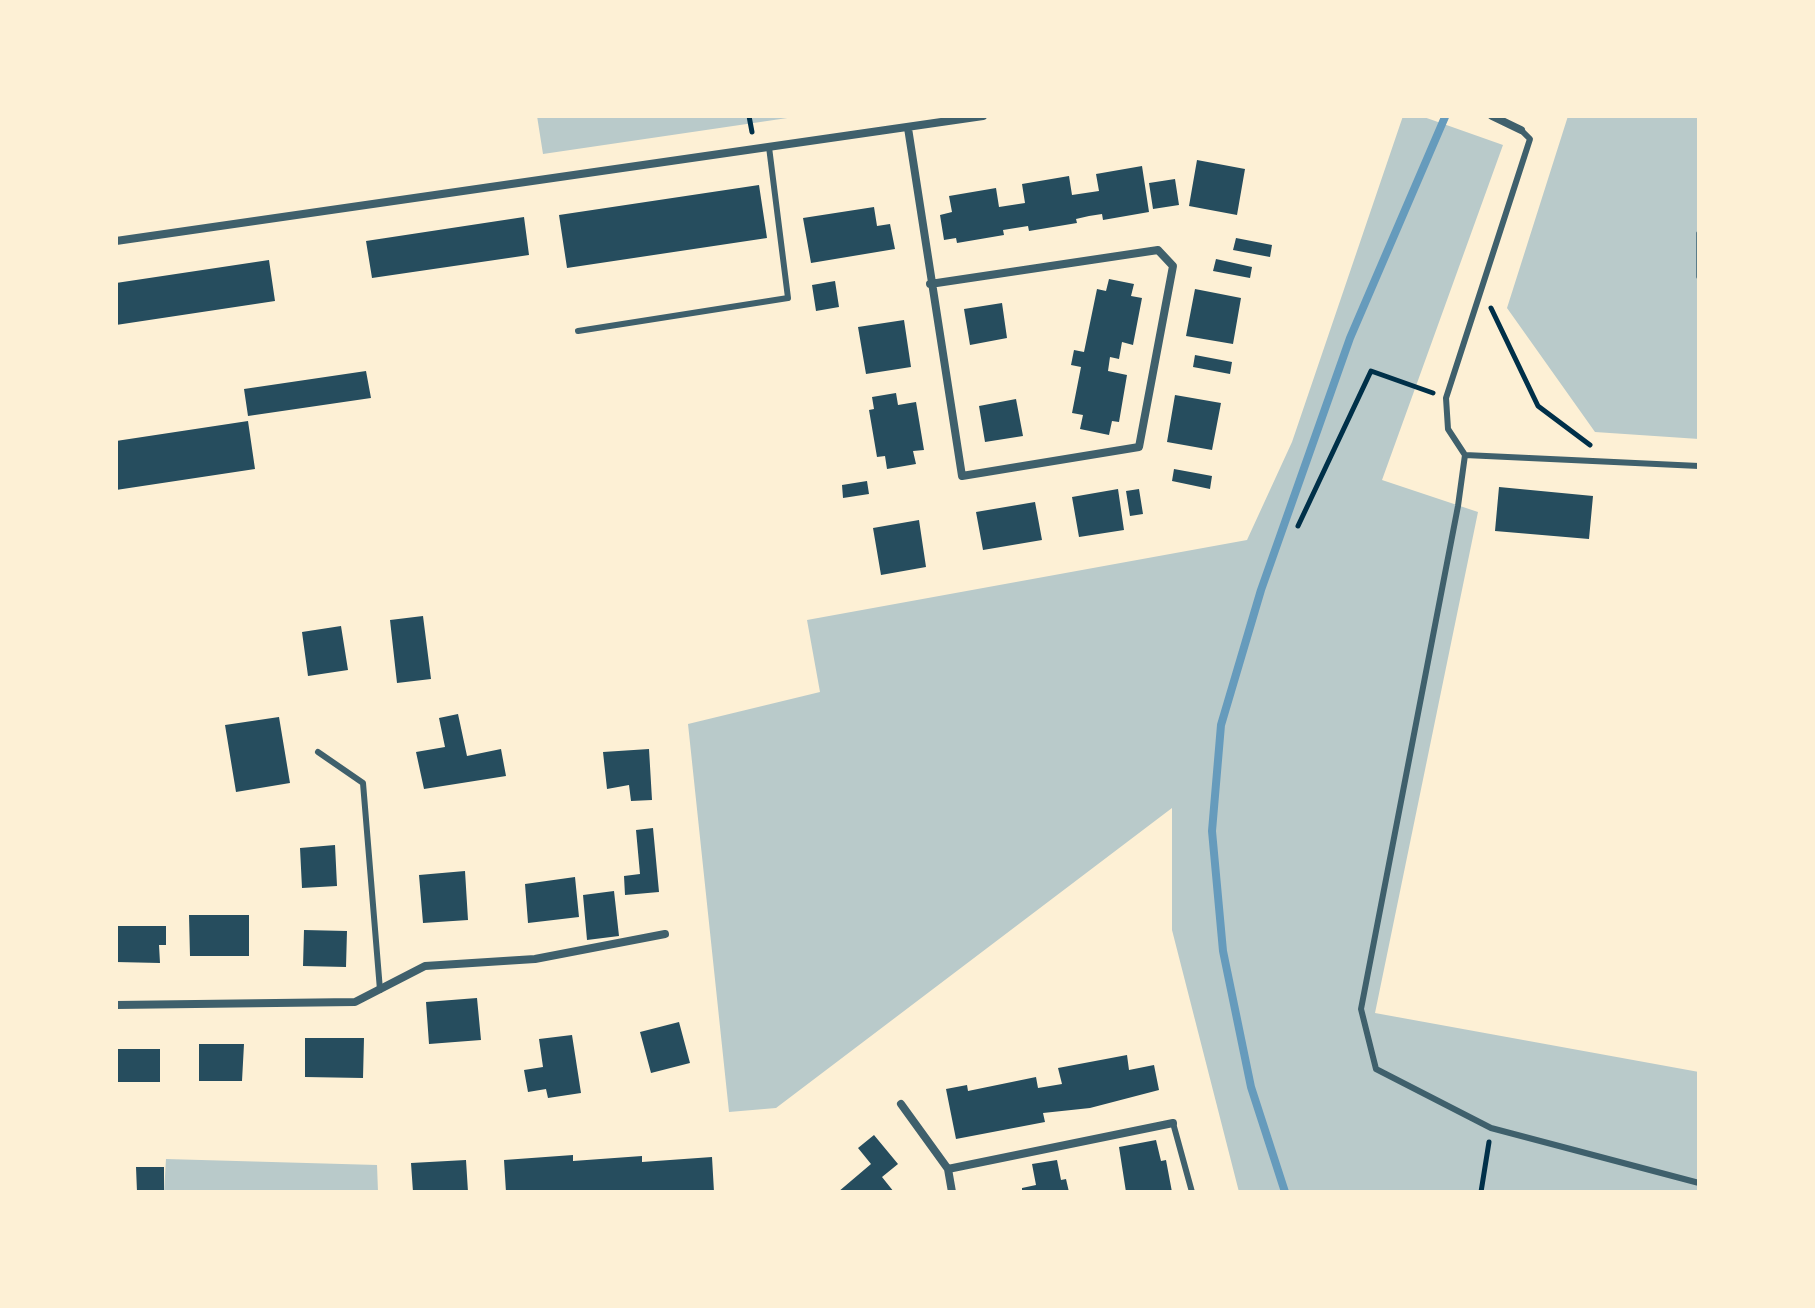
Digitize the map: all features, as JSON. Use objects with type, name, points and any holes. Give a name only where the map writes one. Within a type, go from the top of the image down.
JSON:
[{"type":"street","points":[[116,241],[983,116]]},
{"type":"street","points":[[1492,116],[1521,130]]},
{"type":"street","points":[[908,128],[930,284],[962,476],[1139,447],[1173,266],[1158,250],[930,284]]},
{"type":"street","points":[[116,1005],[355,1002],[425,966],[535,959],[665,934]]},
{"type":"street","points":[[901,1104],[948,1169],[952,1192]]},
{"type":"street","points":[[948,1169],[1173,1123]]},
{"type":"lane","points":[[1521,130],[1530,139],[1446,398],[1448,429],[1465,455],[1361,1009],[1376,1069],[1491,1128],[1699,1183]]},
{"type":"lane","points":[[578,331],[788,298],[769,147]]},
{"type":"lane","points":[[1465,455],[1699,466]]},
{"type":"lane","points":[[318,752],[363,783],[380,990]]},
{"type":"lane","points":[[1173,1123],[1192,1192]]},
{"type":"path","points":[[1699,233],[1699,277]]},
{"type":"path","points":[[1481,286],[1538,406],[1611,460]]},
{"type":"path","points":[[1298,526],[1371,371],[1416,386]]},
{"type":"path","points":[[1481,1192],[1491,1128]]},
{"type":"shaded area","points":[[537,116],[801,116],[543,154]]},
{"type":"shaded area","points":[[1403,116],[1421,116],[1503,145],[1382,480],[1478,512],[1375,1013],[1699,1072],[1699,1192],[1239,1192],[1172,930],[1172,808],[776,1108],[729,1112],[688,724],[820,692],[807,620],[1247,540],[1292,442]]},
{"type":"shaded area","points":[[1568,116],[1699,116],[1699,439],[1595,432],[1507,308]]},
{"type":"shaded area","points":[[166,1159],[377,1165],[378,1192],[164,1192]]},
{"type":"building","points":[[1197,160],[1245,169],[1237,215],[1189,206]]},
{"type":"building","points":[[1142,166],[1149,212],[1103,220],[1102,214],[1089,216],[1076,219],[1077,223],[1029,231],[1028,226],[1003,230],[1004,235],[957,243],[956,238],[944,240],[940,215],[952,212],[949,196],[996,188],[999,207],[1025,203],[1022,184],[1069,176],[1072,195],[1099,191],[1096,174]]},
{"type":"building","points":[[1175,179],[1179,205],[1153,209],[1149,183]]},
{"type":"building","points":[[759,185],[767,238],[567,268],[559,215]]},
{"type":"building","points":[[874,207],[877,226],[890,224],[895,249],[811,263],[803,218]]},
{"type":"building","points":[[524,217],[529,255],[372,278],[366,241]]},
{"type":"building","points":[[1236,238],[1272,245],[1270,257],[1233,250]]},
{"type":"building","points":[[1216,259],[1252,267],[1250,278],[1213,271]]},
{"type":"building","points":[[269,260],[275,301],[116,325],[116,283]]},
{"type":"building","points":[[1109,279],[1134,284],[1131,296],[1142,298],[1133,345],[1122,342],[1119,359],[1110,357],[1108,371],[1127,375],[1119,422],[1112,421],[1109,435],[1080,429],[1083,415],[1072,413],[1081,367],[1071,365],[1074,350],[1084,352],[1097,289],[1106,291]]},
{"type":"building","points":[[835,281],[839,307],[816,311],[812,285]]},
{"type":"building","points":[[1195,289],[1241,298],[1233,344],[1186,336]]},
{"type":"building","points":[[1002,303],[1007,338],[970,345],[964,309]]},
{"type":"building","points":[[904,320],[911,367],[866,374],[858,327]]},
{"type":"building","points":[[1195,355],[1232,362],[1230,374],[1193,367]]},
{"type":"building","points":[[366,371],[371,398],[248,416],[244,389]]},
{"type":"building","points":[[896,393],[898,405],[916,402],[924,450],[913,451],[916,464],[887,469],[885,456],[877,457],[869,410],[874,409],[872,397]]},
{"type":"building","points":[[1175,395],[1221,403],[1212,450],[1167,442]]},
{"type":"building","points":[[1016,399],[1023,436],[985,442],[979,406]]},
{"type":"building","points":[[248,421],[255,469],[116,490],[116,441]]},
{"type":"building","points":[[1174,469],[1212,476],[1210,489],[1172,481]]},
{"type":"building","points":[[867,481],[869,494],[843,498],[842,485]]},
{"type":"building","points":[[1499,487],[1593,496],[1589,539],[1495,531]]},
{"type":"building","points":[[1118,489],[1124,530],[1079,537],[1072,497]]},
{"type":"building","points":[[1139,489],[1143,514],[1130,516],[1126,491]]},
{"type":"building","points":[[1035,502],[1042,540],[983,550],[976,512]]},
{"type":"building","points":[[919,520],[926,567],[881,575],[873,528]]},
{"type":"building","points":[[423,616],[431,679],[397,683],[390,620]]},
{"type":"building","points":[[341,626],[348,670],[308,676],[302,632]]},
{"type":"building","points":[[458,714],[467,756],[501,749],[506,776],[424,789],[416,752],[445,747],[439,718]]},
{"type":"building","points":[[279,717],[290,783],[236,792],[225,725]]},
{"type":"building","points":[[649,749],[652,800],[631,801],[629,785],[607,789],[603,752]]},
{"type":"building","points":[[653,828],[659,892],[625,895],[624,876],[640,874],[636,830]]},
{"type":"building","points":[[335,845],[337,886],[302,888],[300,848]]},
{"type":"building","points":[[465,871],[468,920],[423,923],[419,875]]},
{"type":"building","points":[[575,877],[579,917],[528,923],[525,884]]},
{"type":"building","points":[[614,891],[619,936],[587,940],[583,895]]},
{"type":"building","points":[[189,915],[249,915],[249,956],[190,956]]},
{"type":"building","points":[[116,926],[166,926],[166,945],[159,945],[160,963],[116,962]]},
{"type":"building","points":[[304,930],[347,931],[346,967],[303,966]]},
{"type":"building","points":[[477,998],[481,1040],[429,1044],[426,1002]]},
{"type":"building","points":[[679,1022],[690,1063],[651,1073],[640,1032]]},
{"type":"building","points":[[572,1035],[581,1093],[548,1098],[546,1089],[528,1092],[524,1070],[543,1067],[539,1039]]},
{"type":"building","points":[[305,1038],[364,1038],[363,1078],[305,1077]]},
{"type":"building","points":[[199,1044],[244,1044],[242,1081],[199,1081]]},
{"type":"building","points":[[116,1049],[160,1049],[160,1082],[116,1082]]},
{"type":"building","points":[[1127,1055],[1129,1070],[1154,1065],[1159,1090],[1090,1108],[1043,1113],[1045,1122],[956,1139],[946,1089],[967,1085],[968,1091],[1036,1077],[1038,1088],[1062,1084],[1058,1068]]},
{"type":"building","points":[[874,1135],[898,1164],[882,1177],[894,1192],[838,1192],[871,1164],[858,1148]]},
{"type":"building","points":[[1156,1140],[1161,1161],[1166,1160],[1172,1192],[1126,1192],[1119,1147]]},
{"type":"building","points":[[573,1155],[573,1161],[642,1156],[642,1162],[712,1157],[714,1192],[506,1192],[504,1160]]},
{"type":"building","points":[[466,1160],[468,1192],[413,1192],[411,1163]]},
{"type":"building","points":[[1057,1160],[1061,1180],[1066,1179],[1069,1192],[1022,1192],[1022,1188],[1036,1185],[1032,1164]]},
{"type":"building","points":[[136,1167],[164,1167],[164,1192],[137,1192]]},
{"type":"waterway","points":[[1285,1192],[1251,1087],[1223,951],[1212,831],[1221,725],[1261,590],[1350,338],[1445,117]]}]
